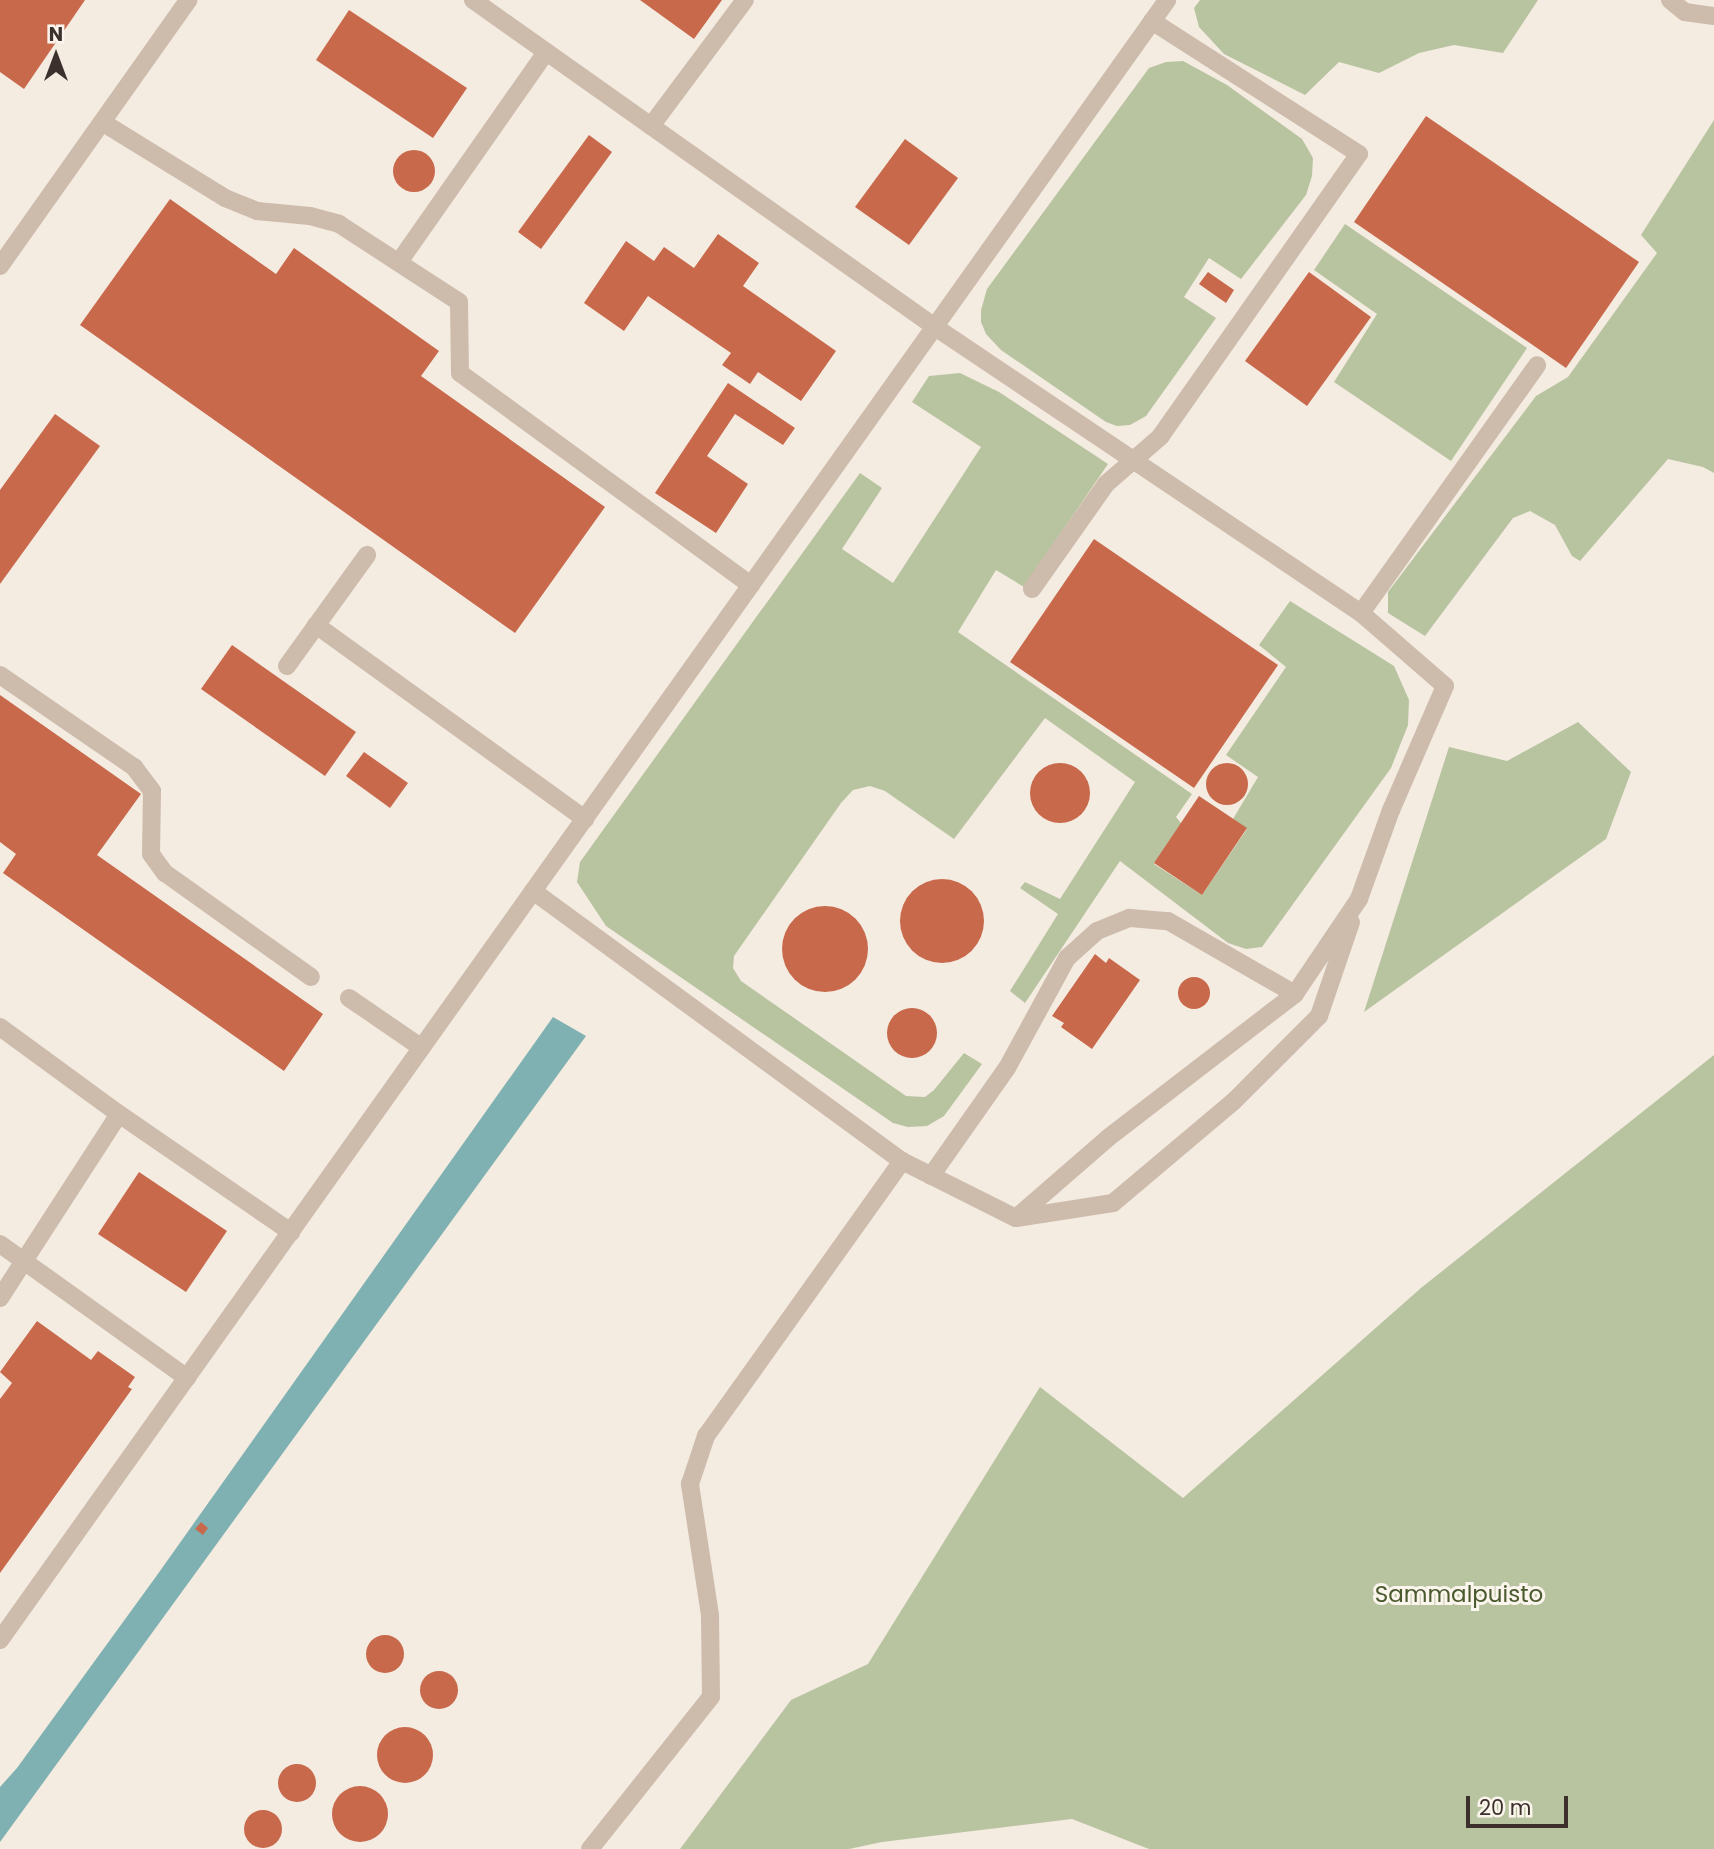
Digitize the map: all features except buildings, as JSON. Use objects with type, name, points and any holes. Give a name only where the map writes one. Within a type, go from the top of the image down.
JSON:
[{"type":"lane","points":[[0,266],[6,245],[102,122],[188,0]]},
{"type":"lane","points":[[473,0],[935,327],[1361,613],[1445,686],[1391,810],[1319,1016],[1234,1101],[1113,1203],[1016,1218],[902,1161],[533,891]]},
{"type":"lane","points":[[651,126],[745,0]]},
{"type":"lane","points":[[0,1640],[1167,0]]},
{"type":"lane","points":[[1670,0],[1685,12],[1714,16]]},
{"type":"lane","points":[[1032,589],[1106,484],[1160,437],[1359,154],[1152,21]]},
{"type":"lane","points":[[399,262],[546,52]]},
{"type":"lane","points":[[102,122],[225,198],[257,211],[310,216],[339,223],[459,302],[460,373],[751,585]]},
{"type":"lane","points":[[1361,613],[1537,365]]},
{"type":"lane","points":[[287,666],[367,555]]},
{"type":"lane","points":[[316,625],[584,819]]},
{"type":"lane","points":[[0,675],[134,766],[152,791],[151,854],[165,873],[311,977]]},
{"type":"lane","points":[[1016,1218],[1108,1138],[1295,994],[1359,899]]},
{"type":"lane","points":[[931,1176],[1007,1068],[1067,958],[1097,931],[1130,918],[1168,920],[1295,994]]},
{"type":"lane","points":[[349,998],[422,1048]]},
{"type":"lane","points":[[0,1027],[119,1114],[291,1232]]},
{"type":"lane","points":[[0,1298],[119,1114]]},
{"type":"lane","points":[[590,1849],[711,1697],[710,1615],[690,1484],[706,1436],[902,1161]]},
{"type":"lane","points":[[0,1244],[187,1378]]},
{"type":"green space","points":[[1200,0],[1538,0],[1503,53],[1454,45],[1419,53],[1379,73],[1339,62],[1305,95],[1224,54],[1199,27],[1194,8]]},
{"type":"green space","points":[[1183,61],[1227,85],[1302,139],[1313,158],[1312,176],[1306,195],[1241,279],[1209,258],[1184,297],[1216,318],[1146,416],[1130,425],[1117,426],[1106,422],[1001,350],[986,334],[981,322],[981,310],[987,289],[1149,68],[1166,62]]},
{"type":"green space","points":[[1714,120],[1714,473],[1703,467],[1668,459],[1580,561],[1572,556],[1555,525],[1530,511],[1513,518],[1425,636],[1388,613],[1388,592],[1536,396],[1568,377],[1657,253],[1641,235]]},
{"type":"green space","points":[[1345,224],[1527,348],[1451,461],[1334,382],[1377,314],[1314,270]]},
{"type":"green space","points":[[960,373],[999,392],[1108,464],[1024,587],[996,570],[958,632],[1192,794],[1176,817],[1181,823],[1154,864],[1202,895],[1247,829],[1233,819],[1258,777],[1226,755],[1286,667],[1259,645],[1290,601],[1394,666],[1409,700],[1408,725],[1391,768],[1262,947],[1246,949],[1228,943],[1120,861],[1025,1003],[1010,991],[1058,914],[1020,888],[1025,882],[1060,899],[1135,782],[1045,718],[954,839],[885,791],[870,786],[853,790],[841,803],[734,956],[733,968],[741,981],[906,1096],[925,1097],[964,1053],[982,1064],[944,1116],[927,1126],[908,1127],[893,1123],[606,926],[577,882],[580,862],[860,473],[882,488],[842,549],[893,583],[981,447],[912,402],[929,376]]},
{"type":"green space","points":[[1578,722],[1631,772],[1606,839],[1364,1012],[1449,747],[1507,761]]},
{"type":"green space","name":"Sammalpuisto","points":[[1714,1055],[1714,1849],[1149,1849],[1072,1819],[882,1842],[849,1849],[680,1849],[791,1700],[868,1664],[1040,1387],[1183,1498],[1421,1288]]},
{"type":"water","points":[[553,1017],[586,1036],[0,1842],[0,1787],[17,1768],[155,1578]]}]
